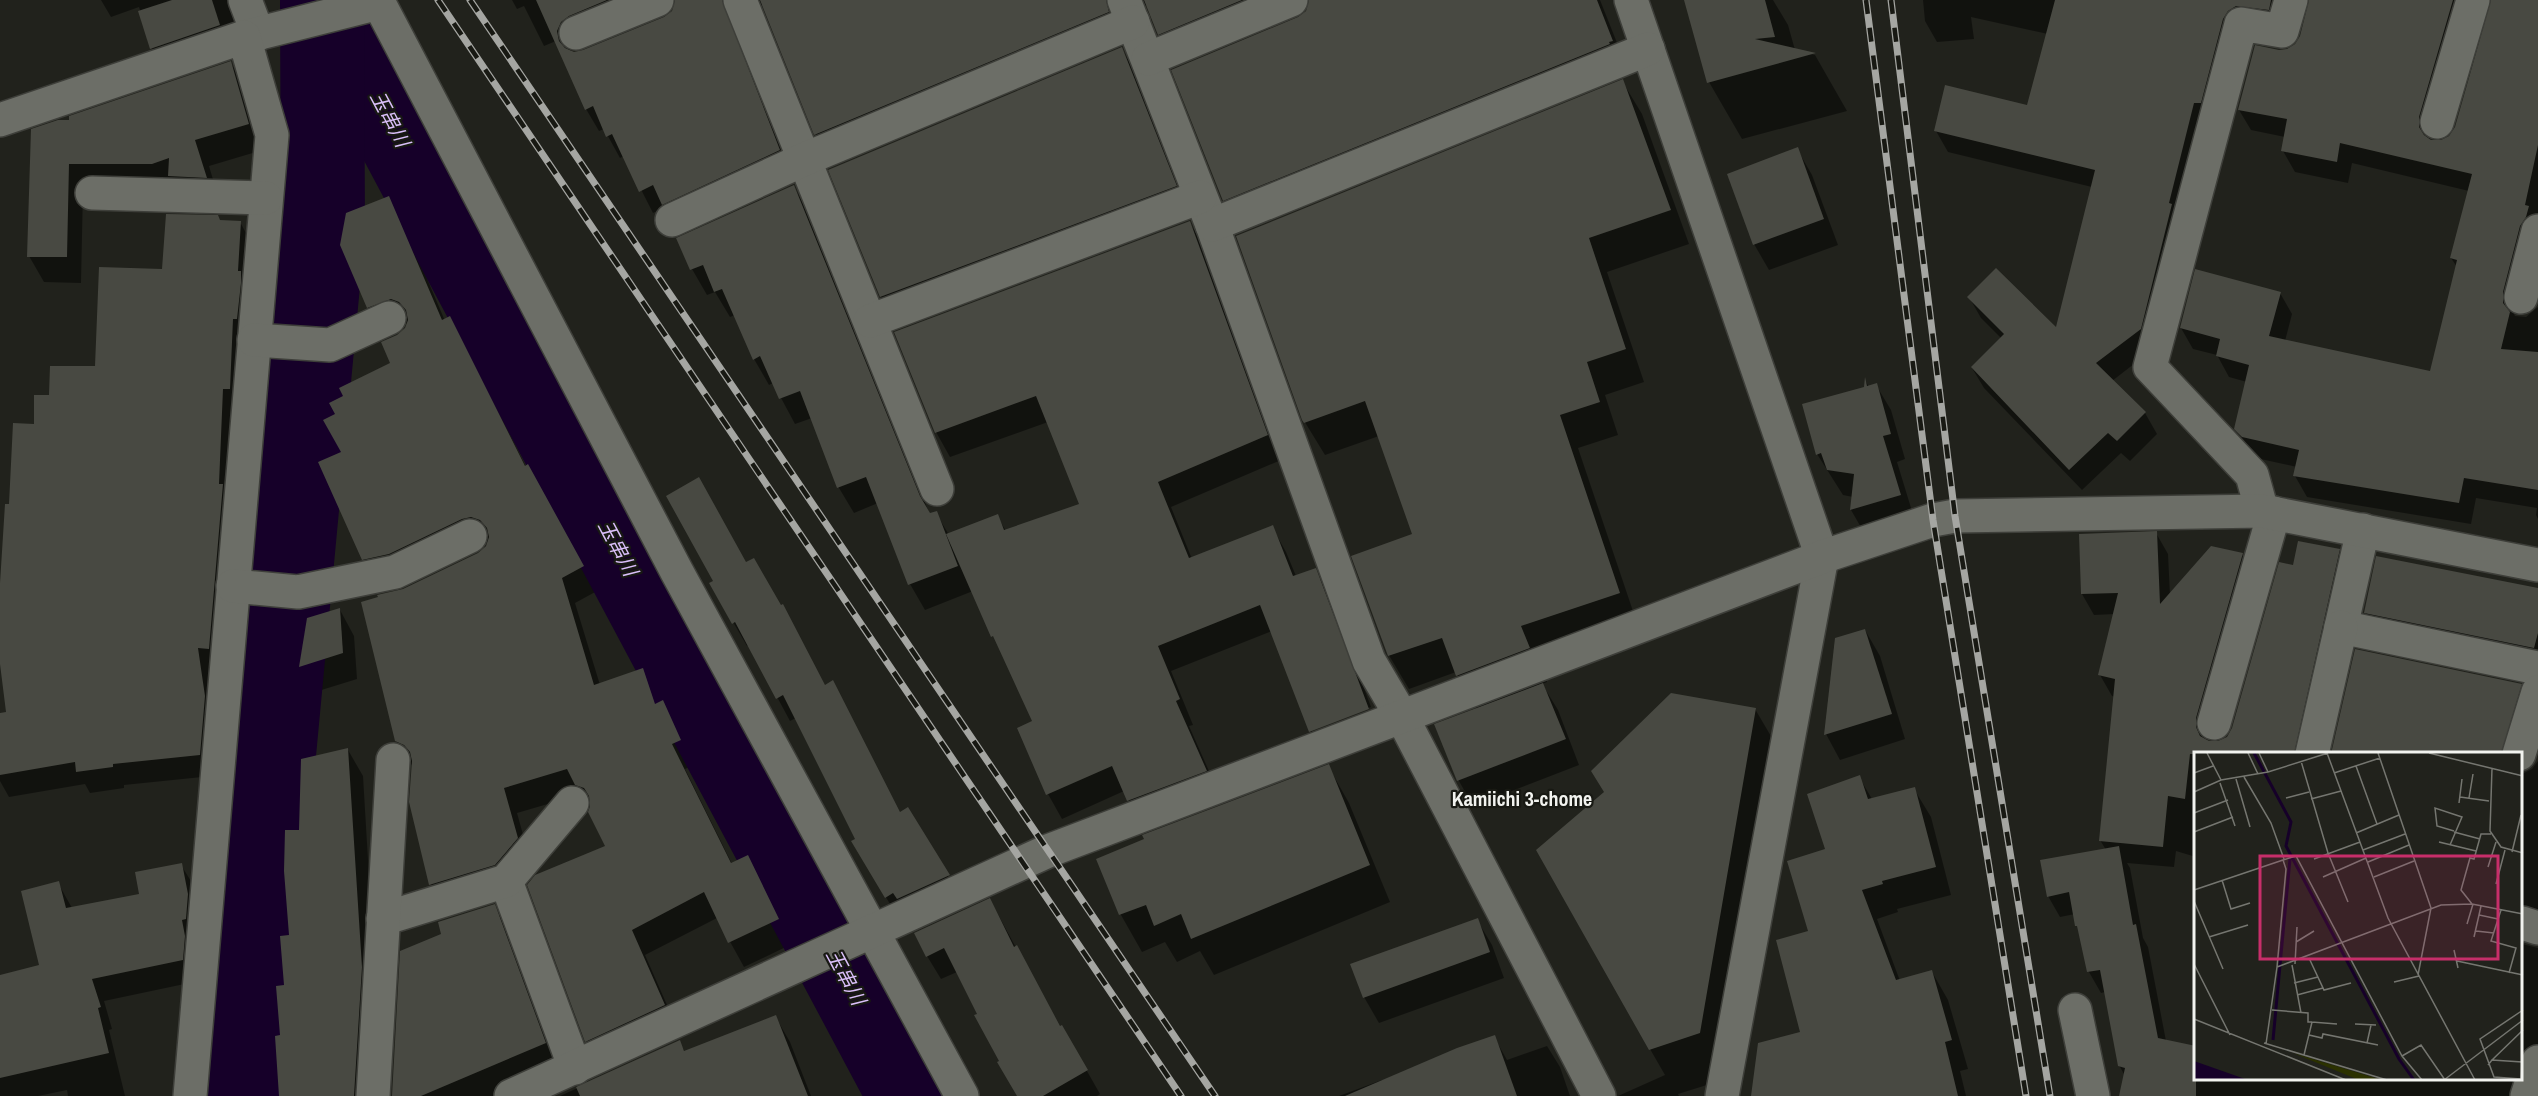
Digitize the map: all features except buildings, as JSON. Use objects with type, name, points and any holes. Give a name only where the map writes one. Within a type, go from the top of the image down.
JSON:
[{"type":"street","points":[[190,1096],[248,588],[256,340],[272,135],[245,0]]},
{"type":"street","points":[[576,33],[657,0]]},
{"type":"street","points":[[740,0],[937,489]]},
{"type":"street","points":[[1148,59],[1291,0]]},
{"type":"street","points":[[1631,0],[1822,557],[1722,1096]]},
{"type":"street","points":[[2214,723],[2268,512],[2252,475],[2150,367],[2241,24],[2282,31],[2292,0]]},
{"type":"street","points":[[2437,122],[2473,0]]},
{"type":"street","points":[[0,120],[251,36],[379,3],[678,572],[864,933],[962,1096]]},
{"type":"street","points":[[672,220],[1128,11],[1206,211],[1370,660],[1402,717],[1599,1096]]},
{"type":"street","points":[[870,321],[1206,211],[1648,49]]},
{"type":"street","points":[[92,194],[266,198]]},
{"type":"street","points":[[2521,297],[2538,231]]},
{"type":"street","points":[[256,340],[330,345],[389,318]]},
{"type":"street","points":[[522,1094],[811,960],[864,933],[1048,851],[1822,557],[1933,520],[1955,516],[2268,512],[2538,565]]},
{"type":"street","points":[[2312,752],[2363,530]]},
{"type":"street","points":[[248,588],[298,592],[395,572],[470,536]]},
{"type":"street","points":[[2341,627],[2538,668]]},
{"type":"street","points":[[2520,752],[2538,692]]},
{"type":"street","points":[[373,1096],[393,760]]},
{"type":"street","points":[[383,919],[506,881],[572,803]]},
{"type":"street","points":[[506,881],[575,1068]]},
{"type":"street","points":[[2523,923],[2538,928]]},
{"type":"street","points":[[2075,1010],[2093,1096]]},
{"type":"street","points":[[2527,1096],[2538,1062]]},
{"type":"waterway","name":"玉串川","points":[[326,0],[910,1096]]},
{"type":"waterway","points":[[242,1096],[323,231],[322,1]]},
{"type":"railway","points":[[438,0],[1181,1096]]},
{"type":"railway","points":[[470,0],[1215,1096]]},
{"type":"railway","points":[[1866,0],[1933,520],[2026,1096]]},
{"type":"railway","points":[[1891,0],[1955,516],[2050,1096]]},
{"type":"district","name":"Kamiichi 3-chome","points":[[1522,799]]}]
